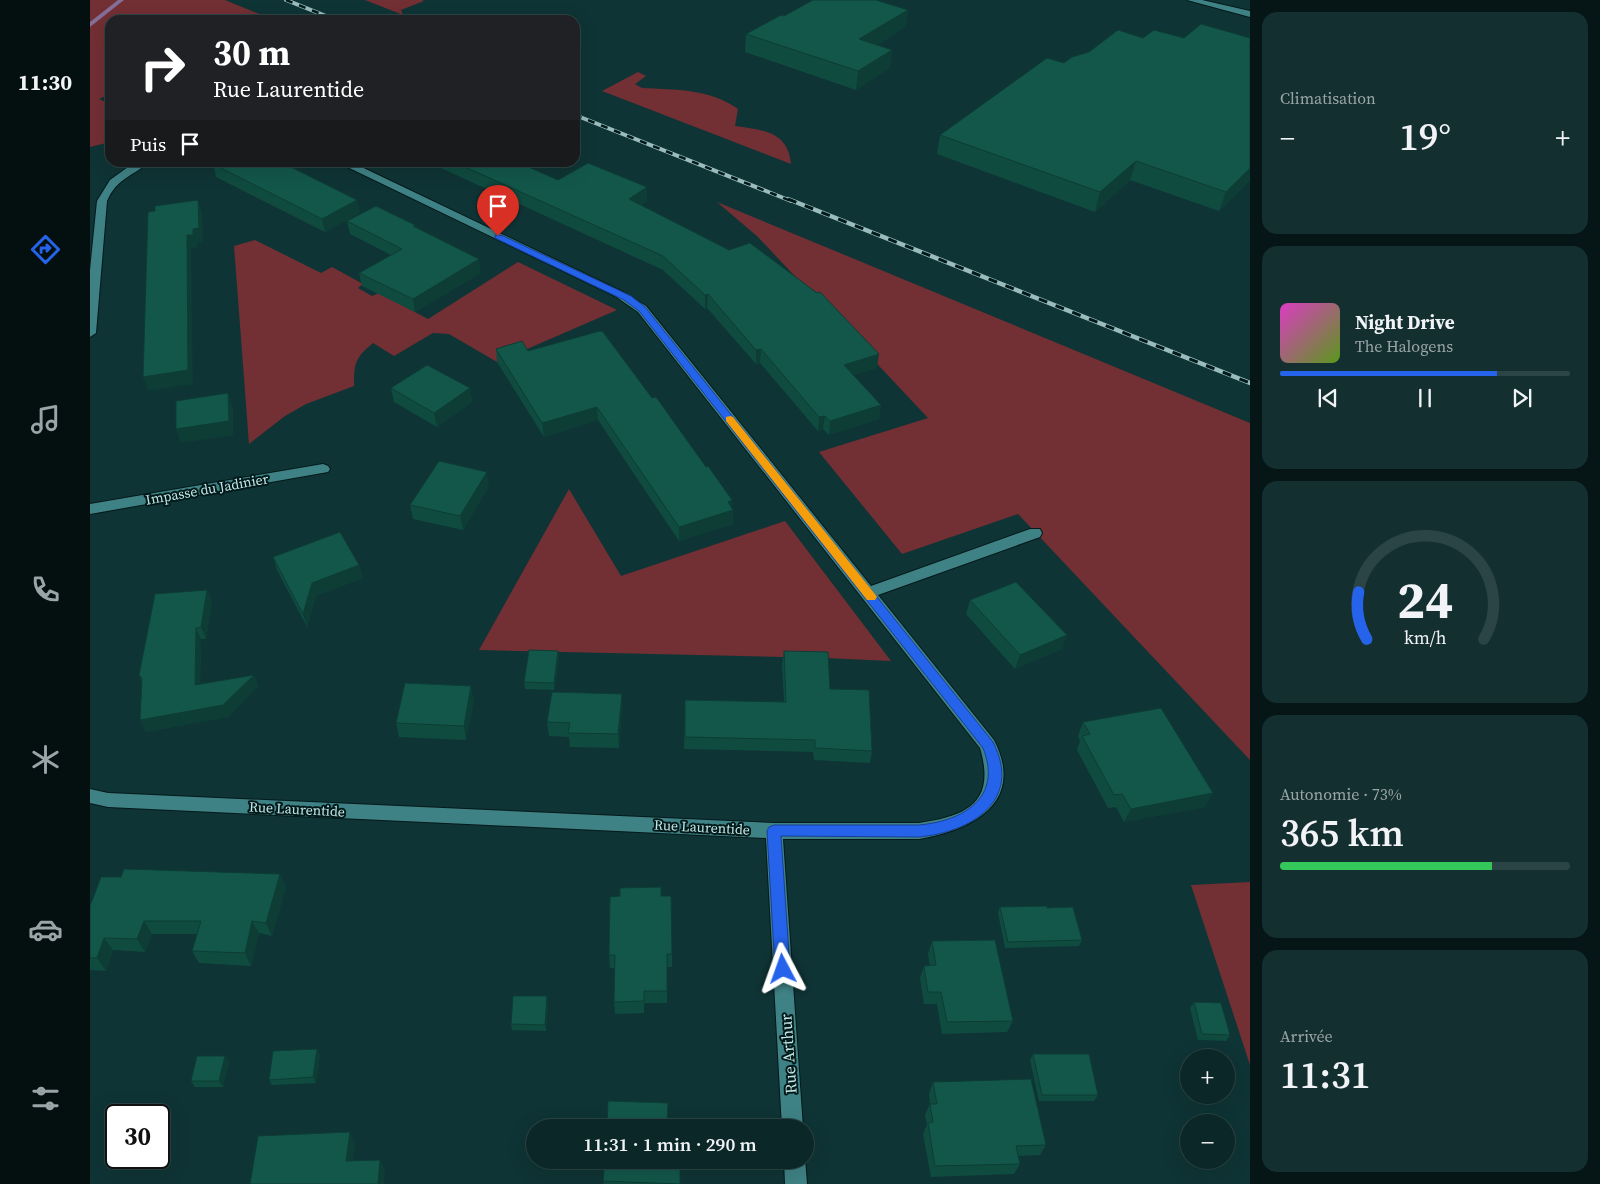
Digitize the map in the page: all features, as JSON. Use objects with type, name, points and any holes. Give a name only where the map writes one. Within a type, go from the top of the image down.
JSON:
[{"type":"street","points":[[1191,0],[1250,14]]},
{"type":"street","points":[[90,333],[102,201],[117,179],[136,167]]},
{"type":"street","name":"Rue Laurentide","points":[[90,796],[108,800],[774,831],[919,831],[938,829],[956,824],[972,815],[984,803],[993,789],[996,775],[994,760],[988,746],[642,309],[619,294],[352,167]]},
{"type":"street","name":"Impasse du Jadinier","points":[[90,509],[323,468]]},
{"type":"street","points":[[868,593],[1035,533]]},
{"type":"street","name":"Rue Arthur","points":[[774,831],[791,1119]]},
{"type":"street","points":[[795,1169],[796,1184]]},
{"type":"shaded area","points":[[90,0],[225,0],[262,15],[105,15],[105,96],[99,99],[105,102],[105,143],[90,147]]},
{"type":"shaded area","points":[[365,0],[424,1],[401,10],[403,15]]},
{"type":"shaded area","points":[[638,72],[646,76],[635,84],[642,88],[692,91],[727,102],[738,109],[735,126],[772,134],[785,145],[791,164],[602,91]]},
{"type":"shaded area","points":[[717,202],[1250,423],[1250,760],[1018,514],[902,554],[819,452],[928,418],[758,237]]},
{"type":"shaded area","points":[[255,240],[321,273],[332,267],[363,284],[358,288],[372,296],[379,293],[428,319],[518,262],[617,310],[497,362],[449,334],[433,333],[394,356],[373,343],[362,353],[355,366],[354,386],[306,404],[285,416],[249,444],[234,246]]},
{"type":"shaded area","points":[[569,489],[621,576],[785,521],[891,661],[479,650]]},
{"type":"shaded area","points":[[1250,882],[1250,1065],[1191,885]]},
{"type":"building","points":[[813,0],[876,0],[908,10],[859,39],[892,50],[858,71],[746,34]]},
{"type":"building","points":[[1201,24],[1250,38],[1250,168],[1226,192],[1136,161],[1100,192],[940,135],[1047,58],[1064,63],[1072,57],[1089,52],[1118,30],[1143,38],[1154,30],[1184,38]]},
{"type":"building","points":[[588,163],[647,187],[629,199],[729,250],[750,243],[817,293],[820,292],[879,354],[844,365],[881,405],[830,421],[825,416],[819,417],[761,349],[756,350],[708,294],[705,295],[663,256],[465,167],[528,167],[558,180]]},
{"type":"building","points":[[219,167],[291,167],[357,200],[322,219]]},
{"type":"building","points":[[198,200],[199,228],[193,229],[193,235],[187,235],[188,370],[143,377],[148,212],[155,211],[155,206]]},
{"type":"building","points":[[376,206],[479,259],[413,299],[359,273],[402,249],[347,221]]},
{"type":"building","points":[[600,331],[603,332],[652,398],[656,397],[706,467],[708,466],[732,500],[728,502],[733,510],[679,527],[597,407],[542,423],[496,349],[522,341],[528,351]]},
{"type":"building","points":[[427,365],[470,388],[434,413],[391,388]]},
{"type":"building","points":[[228,393],[229,421],[176,429],[176,401]]},
{"type":"building","points":[[439,461],[487,472],[460,516],[410,505]]},
{"type":"building","points":[[340,532],[359,565],[312,583],[303,614],[273,557]]},
{"type":"building","points":[[1016,582],[1067,635],[1020,655],[970,600]]},
{"type":"building","points":[[207,590],[201,627],[196,628],[195,685],[254,675],[223,705],[140,720],[142,678],[139,675],[155,594]]},
{"type":"building","points":[[529,650],[558,651],[554,683],[524,682]]},
{"type":"building","points":[[784,651],[828,652],[830,689],[869,690],[872,751],[815,748],[815,740],[685,737],[685,700],[786,702]]},
{"type":"building","points":[[405,683],[471,686],[464,726],[396,723]]},
{"type":"building","points":[[552,692],[622,694],[618,734],[568,733],[570,723],[547,722]]},
{"type":"building","points":[[1161,708],[1213,793],[1131,809],[1122,794],[1114,795],[1082,736],[1090,734],[1083,722]]},
{"type":"building","points":[[124,869],[280,874],[266,923],[252,921],[245,953],[192,951],[201,921],[144,921],[137,939],[104,938],[97,958],[90,958],[90,906],[101,877],[121,877]]},
{"type":"building","points":[[661,887],[661,896],[671,896],[672,954],[667,954],[667,991],[644,991],[644,1001],[614,1002],[615,955],[609,955],[610,897],[620,896],[620,888]]},
{"type":"building","points":[[1047,906],[1047,908],[1073,907],[1082,940],[1008,942],[1000,907]]},
{"type":"building","points":[[995,940],[1013,1021],[947,1022],[941,992],[928,992],[924,966],[936,965],[932,941]]},
{"type":"building","points":[[513,996],[547,996],[545,1025],[511,1024]]},
{"type":"building","points":[[1194,1002],[1221,1003],[1230,1035],[1202,1034]]},
{"type":"building","points":[[317,1049],[313,1077],[269,1080],[273,1051]]},
{"type":"building","points":[[1033,1054],[1089,1054],[1098,1095],[1042,1095]]},
{"type":"building","points":[[197,1056],[225,1056],[219,1081],[191,1081]]},
{"type":"building","points":[[1031,1079],[1046,1145],[1016,1146],[1020,1164],[935,1166],[928,1123],[933,1122],[930,1104],[937,1104],[933,1082]]},
{"type":"building","points":[[608,1101],[668,1103],[667,1119],[607,1119]]},
{"type":"building","points":[[350,1132],[346,1161],[380,1160],[378,1184],[250,1184],[258,1136]]},
{"type":"building","points":[[604,1169],[680,1169],[680,1184],[603,1181]]},
{"type":"waterway","points":[[90,25],[121,0]]},
{"type":"railway","points":[[286,0],[324,15]]},
{"type":"railway","points":[[580,117],[791,201]]},
{"type":"railway","points":[[788,199],[1250,383]]},
{"type":"slow traffic","points":[[730,419],[871,597]]},
{"type":"route","points":[[498,236],[628,298],[648,315],[988,746],[994,760],[996,775],[993,789],[984,803],[972,815],[956,824],[938,829],[919,831],[774,831],[783,969]]}]
